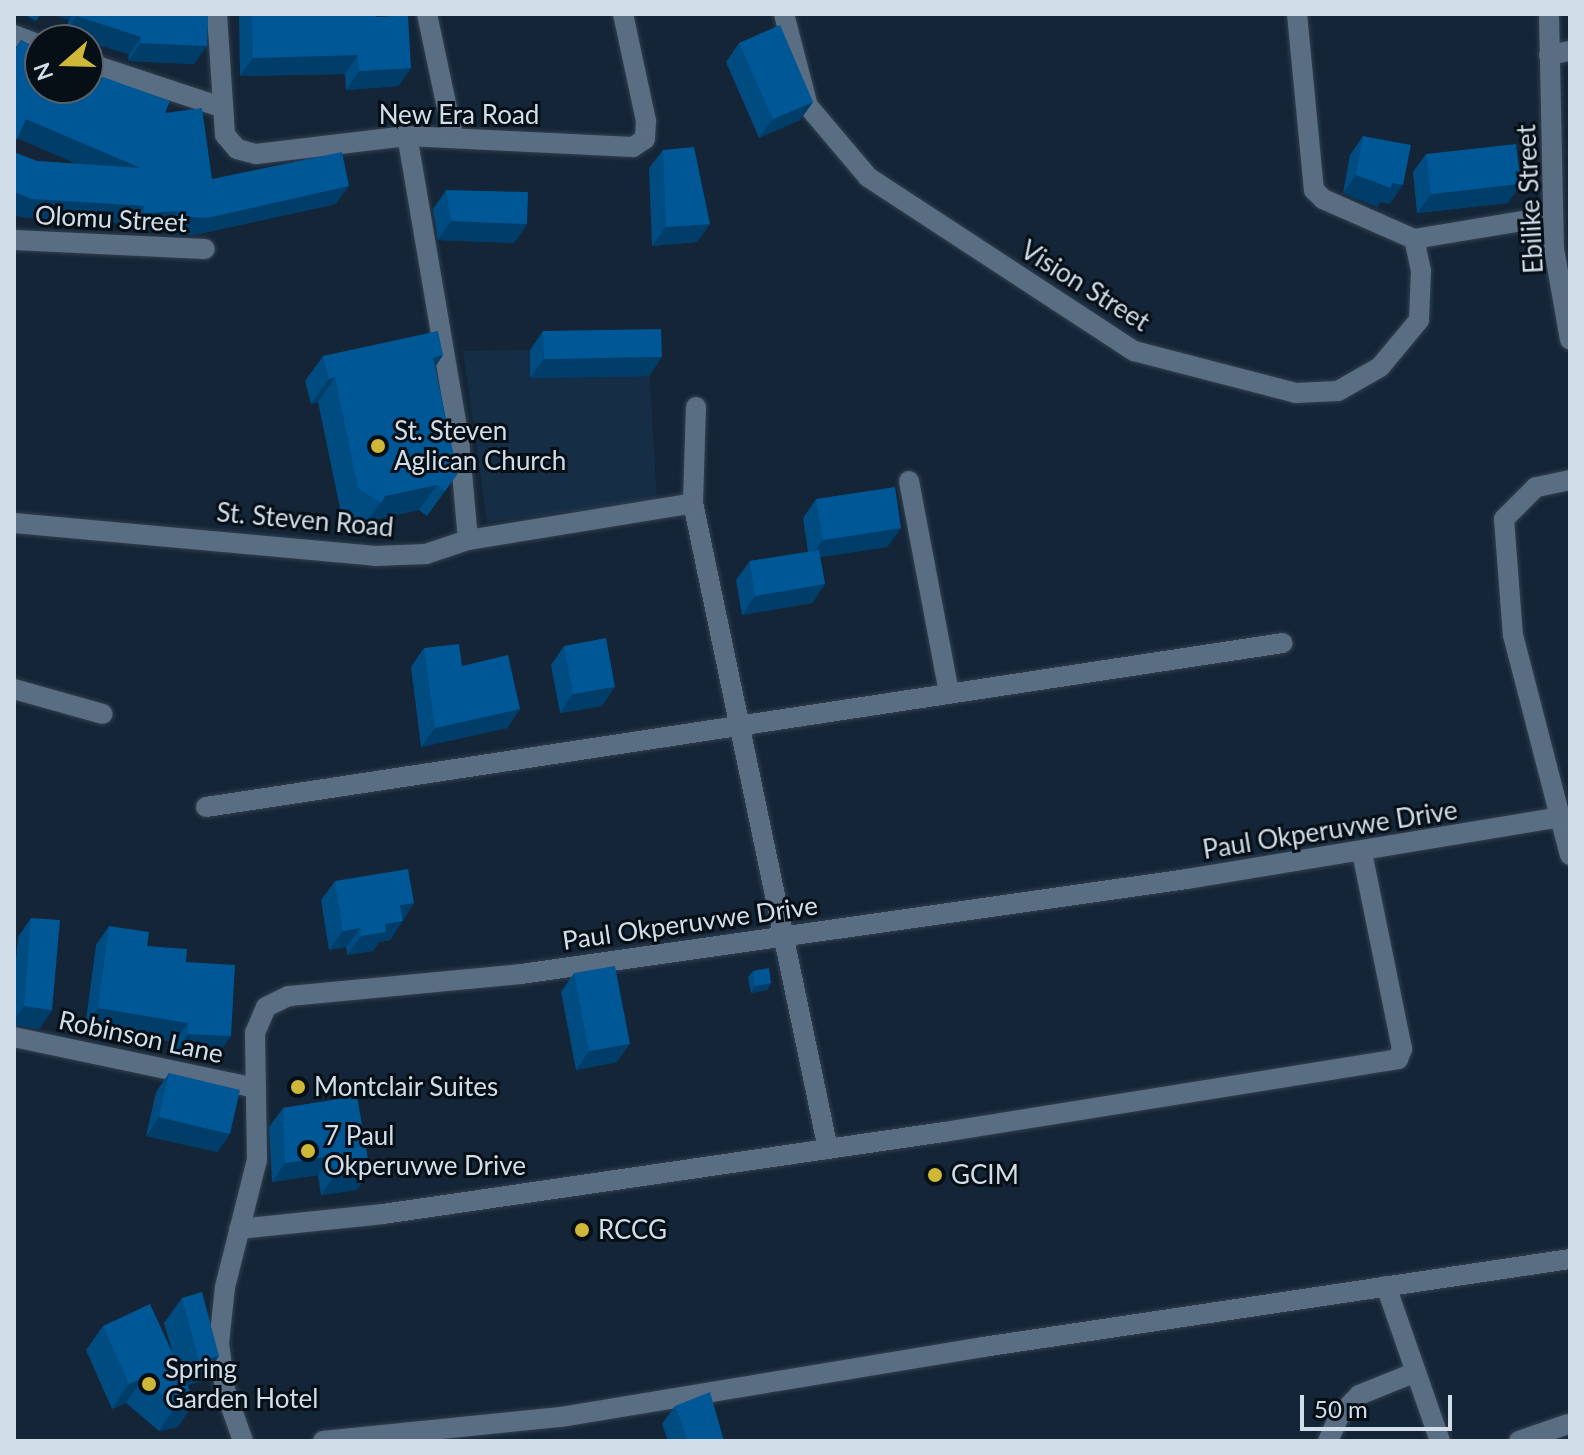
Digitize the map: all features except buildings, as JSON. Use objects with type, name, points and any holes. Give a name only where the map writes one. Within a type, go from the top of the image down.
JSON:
[{"type":"street","name":"New Era Road","points":[[217,14],[225,135],[237,149],[256,154],[407,136],[633,147],[645,139],[623,14]]},
{"type":"street","points":[[427,14],[453,136]]},
{"type":"street","name":"Vision Street","points":[[784,14],[808,106],[868,177],[1134,351],[1296,393],[1338,391],[1380,367],[1419,320],[1421,271],[1414,239]]},
{"type":"street","points":[[1297,14],[1314,190],[1414,239],[1553,216]]},
{"type":"street","name":"Ebilike Street","points":[[1549,14],[1553,216],[1570,340]]},
{"type":"street","points":[[1549,55],[1570,51]]},
{"type":"street","points":[[104,68],[221,107]]},
{"type":"street","points":[[407,136],[459,439],[468,540]]},
{"type":"street","name":"Olomu Street","points":[[14,240],[205,249]]},
{"type":"street","points":[[696,407],[693,503],[828,1149]]},
{"type":"street","points":[[1570,480],[1536,487],[1504,519],[1513,635],[1570,855]]},
{"type":"street","points":[[909,481],[949,693]]},
{"type":"street","name":"St. Steven Road","points":[[14,523],[375,556],[426,554],[468,540],[693,503]]},
{"type":"street","points":[[206,807],[1283,643]]},
{"type":"street","points":[[14,689],[103,714]]},
{"type":"street","name":"Paul Okperuvwe Drive","points":[[243,1441],[225,1390],[219,1343],[239,1229],[257,1160],[259,1019],[266,1007],[289,996],[407,989],[1362,852],[1561,817]]},
{"type":"street","points":[[239,1229],[383,1214],[828,1149],[1398,1059],[1402,1049],[1362,852]]},
{"type":"street","name":"Robinson Lane","points":[[14,1037],[256,1088]]},
{"type":"street","points":[[323,1441],[561,1417],[1570,1259]]},
{"type":"street","points":[[1386,1286],[1440,1441]]},
{"type":"street","points":[[1328,1441],[1339,1416],[1359,1395],[1416,1372]]},
{"type":"street","points":[[1519,1441],[1568,1424]]},
{"type":"shaded area","points":[[648,348],[657,501],[487,522],[463,351]]},
{"type":"place","name":"St. Steven Aglican Church","points":[[378,446]]},
{"type":"place","name":"Montclair Suites","points":[[298,1087]]},
{"type":"place","name":"7 Paul Okperuvwe Drive","points":[[308,1151]]},
{"type":"place","name":"GCIM","points":[[935,1175]]},
{"type":"place","name":"RCCG","points":[[582,1230]]},
{"type":"place","name":"Spring Garden Hotel","points":[[149,1384]]}]
